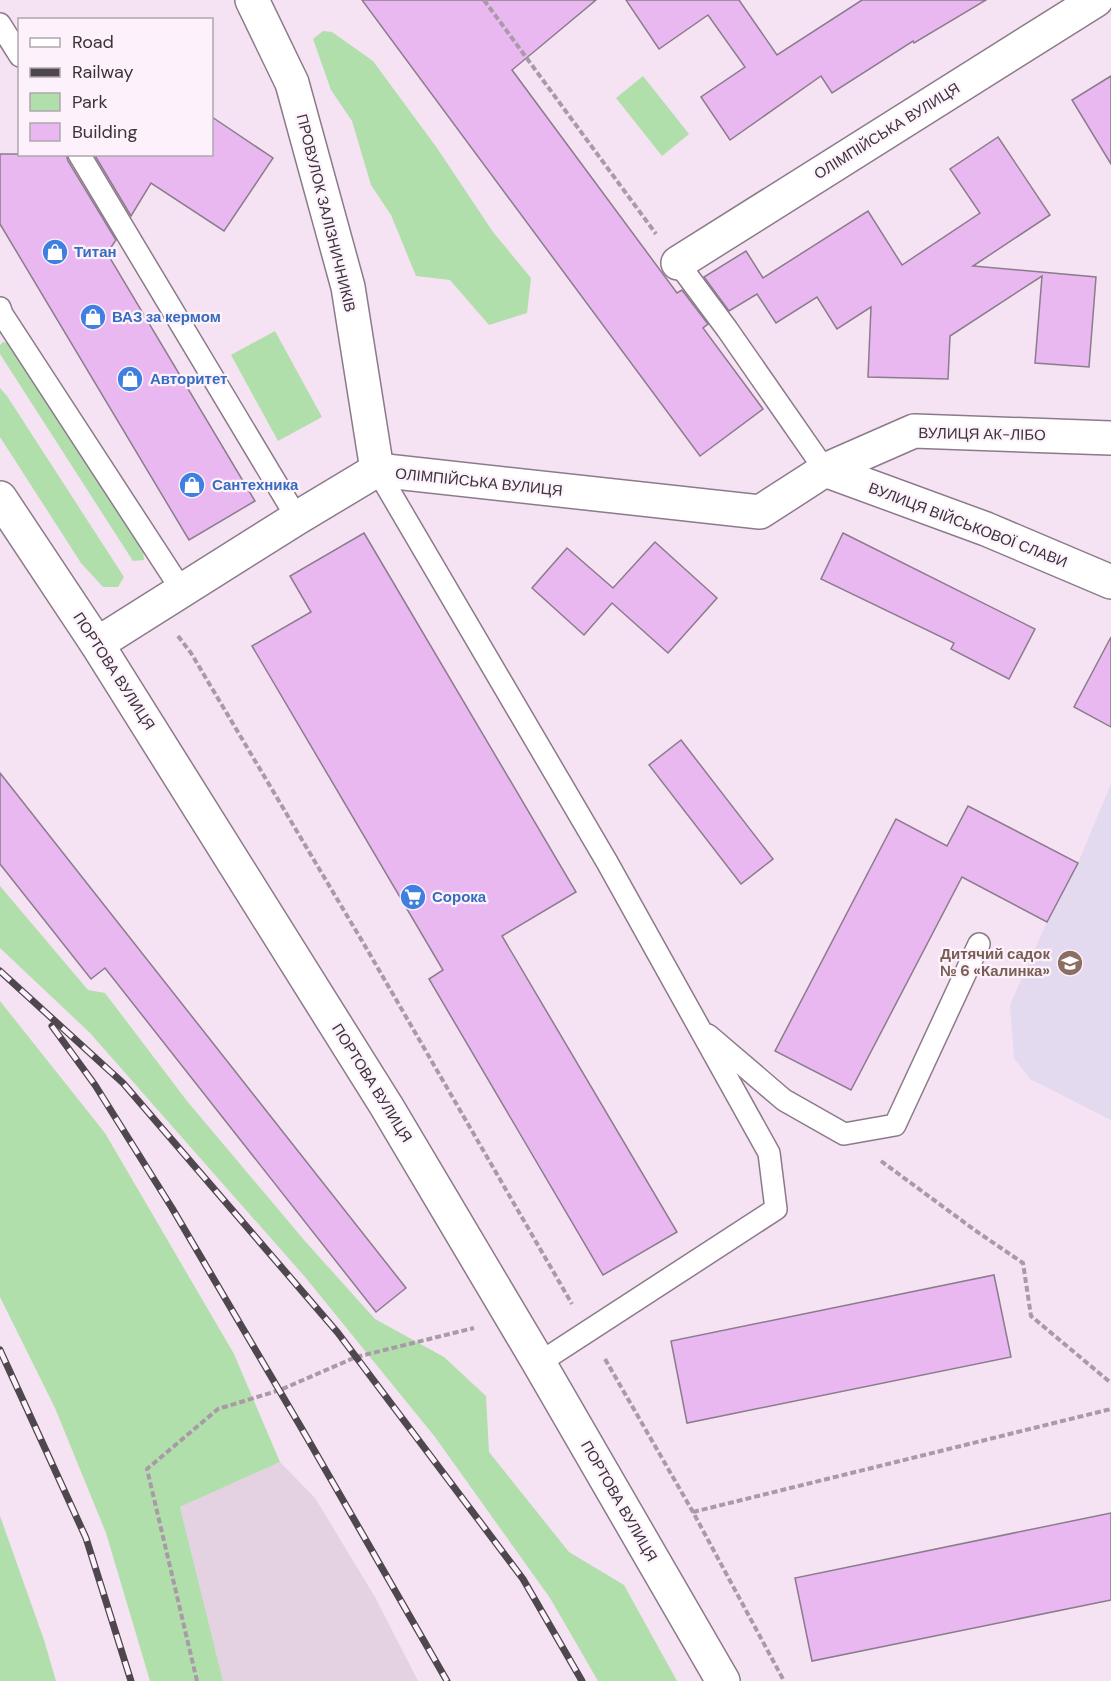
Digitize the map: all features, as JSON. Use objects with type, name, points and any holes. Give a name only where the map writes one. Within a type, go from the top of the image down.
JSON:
[{"type":"street","name":"ПРОВУЛОК ЗАЛІЗНИЧНИКІВ","points":[[252,0],[292,83],[345,276],[377,470]]},
{"type":"street","name":"ОЛІМПІЙСЬКА ВУЛИЦЯ","points":[[678,263],[1096,0]]},
{"type":"street","name":"ВУЛИЦЯ АК-ЛІБО","points":[[825,470],[914,431],[1111,438]]},
{"type":"street","name":"ОЛІМПІЙСЬКА ВУЛИЦЯ","points":[[97,644],[377,470],[760,512],[825,470]]},
{"type":"street","name":"ВУЛИЦЯ ВІЙСЬКОВОЇ СЛАВИ","points":[[825,470],[986,529],[1111,582]]},
{"type":"street","name":"ПОРТОВА ВУЛИЦЯ","points":[[0,498],[97,644],[387,1107],[513,1318],[723,1681]]},
{"type":"lane","points":[[0,24],[18,53]]},
{"type":"lane","points":[[80,156],[297,518]]},
{"type":"lane","points":[[678,263],[727,328],[825,470]]},
{"type":"lane","points":[[1,312],[181,590]]},
{"type":"lane","points":[[377,470],[607,862],[769,1153],[776,1209],[539,1363]]},
{"type":"lane","points":[[699,1027],[784,1100],[844,1134],[895,1125],[979,944]]},
{"type":"path","points":[[484,0],[678,263]]},
{"type":"path","points":[[154,607],[191,653],[362,940],[693,1512],[784,1681]]},
{"type":"path","points":[[844,1134],[1023,1263],[1031,1316],[1111,1383]]},
{"type":"path","points":[[197,1681],[147,1469],[218,1409],[280,1390],[356,1357],[513,1318]]},
{"type":"path","points":[[693,1512],[1111,1409]]},
{"type":"shaded area","name":"Дитячий садок № 6 «Калинка»","points":[[1111,784],[1111,1120],[1030,1079],[1014,1058],[1010,1005],[1047,922],[1078,863]]},
{"type":"shaded area","points":[[280,1462],[315,1498],[375,1597],[418,1681],[223,1681],[180,1507]]},
{"type":"green space","points":[[323,31],[332,32],[373,61],[437,148],[493,232],[531,278],[527,313],[489,325],[450,280],[416,276],[391,215],[371,185],[352,121],[331,90],[313,39]]},
{"type":"green space","points":[[643,76],[689,134],[662,156],[616,98]]},
{"type":"green space","points":[[275,331],[322,417],[278,441],[231,355]]},
{"type":"green space","points":[[3,342],[11,344],[143,550],[144,560],[133,561],[0,354],[0,345]]},
{"type":"green space","points":[[0,388],[124,577],[118,587],[103,587],[81,563],[0,437]]},
{"type":"green space","points":[[0,886],[88,990],[105,993],[187,1101],[304,1240],[375,1319],[444,1357],[486,1396],[489,1452],[569,1552],[624,1585],[677,1681],[598,1681],[550,1598],[435,1437],[305,1277],[90,1033],[0,948]]},
{"type":"green space","points":[[0,1001],[105,1133],[234,1354],[280,1462],[180,1507],[223,1681],[150,1681],[106,1533],[55,1408],[0,1297]]},
{"type":"green space","points":[[0,1516],[44,1640],[56,1681],[0,1681]]},
{"type":"building","points":[[362,0],[596,0],[512,70],[677,293],[682,290],[708,324],[703,328],[763,409],[700,456]]},
{"type":"building","points":[[626,0],[739,0],[777,55],[862,0],[986,0],[914,43],[913,41],[832,93],[821,76],[730,140],[701,97],[745,67],[708,15],[659,49]]},
{"type":"building","points":[[1111,76],[1111,164],[1072,100]]},
{"type":"building","points":[[213,118],[273,158],[224,231],[151,183],[131,216],[95,156],[213,156]]},
{"type":"building","points":[[998,137],[1050,215],[973,266],[1096,277],[1089,367],[1035,363],[1042,276],[950,336],[948,379],[868,377],[871,307],[837,329],[817,297],[776,323],[757,294],[729,311],[704,277],[746,251],[763,278],[868,211],[902,265],[980,213],[950,169]]},
{"type":"building","points":[[0,154],[67,156],[116,240],[107,253],[255,501],[189,540],[0,224]]},
{"type":"building","points":[[364,533],[576,892],[502,936],[677,1232],[603,1275],[429,979],[443,970],[252,646],[311,612],[290,576]]},
{"type":"building","points":[[843,533],[1035,629],[1009,679],[951,649],[954,643],[821,579]]},
{"type":"building","points":[[655,542],[717,598],[668,653],[612,603],[584,635],[532,588],[567,548],[613,588]]},
{"type":"building","points":[[1111,637],[1111,727],[1074,707]]},
{"type":"building","points":[[681,740],[773,859],[741,884],[649,765]]},
{"type":"building","points":[[0,773],[406,1288],[376,1312],[105,968],[91,979],[0,864]]},
{"type":"building","points":[[968,806],[1078,863],[1047,922],[962,877],[851,1090],[775,1051],[896,819],[947,846]]},
{"type":"building","points":[[994,1275],[1011,1357],[687,1423],[671,1341]]},
{"type":"building","points":[[1111,1513],[1111,1600],[812,1661],[795,1578]]},
{"type":"railway","points":[[0,971],[123,1083],[338,1333],[523,1579],[582,1681]]},
{"type":"railway","points":[[52,1026],[95,1085],[172,1208],[447,1681]]},
{"type":"railway","points":[[0,1350],[86,1538],[131,1681]]},
{"type":"place","name":"Титан","points":[[55,252]]},
{"type":"place","name":"ВАЗ за кермом","points":[[93,317]]},
{"type":"place","name":"Авторитет","points":[[130,379]]},
{"type":"place","name":"Сантехника","points":[[192,485]]},
{"type":"place","name":"Сорока","points":[[413,897]]},
{"type":"place","name":"Дитячий садок № 6 «Калинка»","points":[[1070,963]]}]
